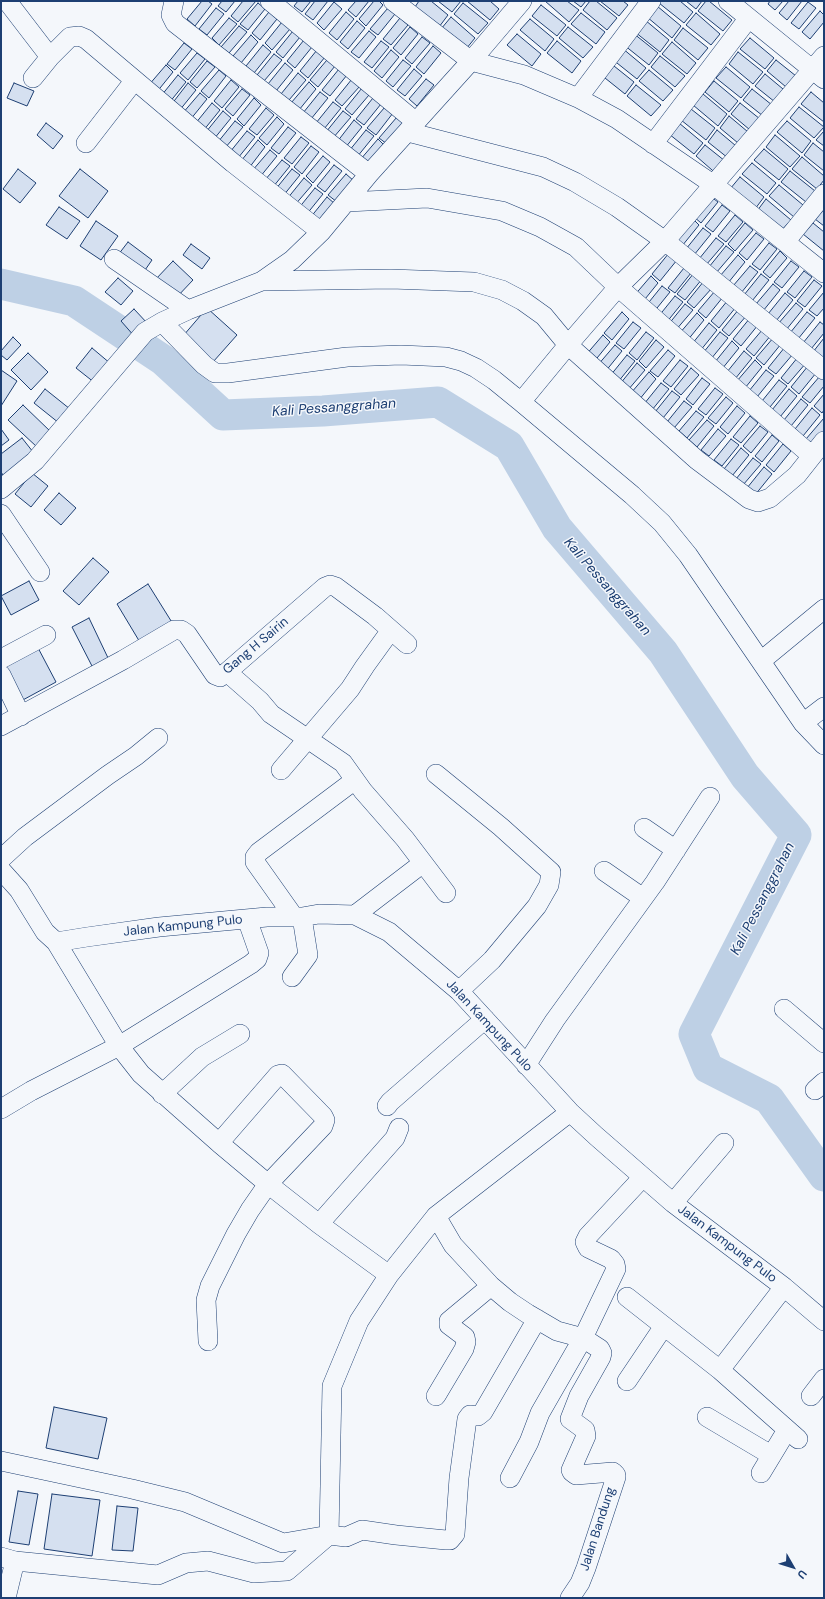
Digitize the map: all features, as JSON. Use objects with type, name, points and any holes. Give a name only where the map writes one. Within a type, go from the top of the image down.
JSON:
[{"type":"street","points":[[7,1],[50,56]]},
{"type":"street","points":[[174,1],[170,15],[175,23],[369,174]]},
{"type":"street","points":[[270,1],[412,127],[543,167],[575,182],[617,207],[665,241],[824,370]]},
{"type":"street","points":[[1,489],[35,461],[144,332],[188,310],[262,281],[292,260],[321,232],[369,174],[471,61],[522,1]]},
{"type":"street","points":[[578,98],[651,1]]},
{"type":"street","points":[[521,402],[618,287],[665,241],[820,68],[748,19],[728,1]]},
{"type":"street","points":[[403,4],[471,61],[524,75],[578,98],[617,119],[714,185],[824,273]]},
{"type":"street","points":[[653,144],[748,19]]},
{"type":"street","points":[[33,78],[50,56],[70,37],[79,36],[86,39],[233,163],[321,232]]},
{"type":"street","points":[[86,143],[134,81]]},
{"type":"street","points":[[785,242],[824,194]]},
{"type":"street","points":[[347,202],[427,198],[502,211],[540,227],[576,247],[618,287],[812,456]]},
{"type":"street","points":[[114,259],[188,310]]},
{"type":"street","points":[[262,281],[391,279],[474,282],[502,290],[523,301],[544,316],[568,345],[697,460],[749,499],[758,502],[770,498],[797,475],[824,441]]},
{"type":"street","points":[[162,322],[204,365],[215,373],[228,373],[347,357],[401,355],[446,358],[461,361],[476,368],[494,380],[521,402],[632,495],[662,523],[688,555],[803,723],[824,745]]},
{"type":"street","points":[[1,514],[40,572]]},
{"type":"street","name":"Gang H Sairin","points":[[1,726],[174,630],[181,630],[187,634],[215,675],[220,677],[325,587],[330,585],[336,587],[359,604],[407,644]]},
{"type":"street","points":[[761,661],[824,609]]},
{"type":"street","points":[[281,770],[350,689],[364,666],[392,630]]},
{"type":"street","points":[[1,659],[46,635]]},
{"type":"street","points":[[227,672],[260,701],[271,714],[343,763],[363,791],[405,839],[446,893]]},
{"type":"street","points":[[1,675],[21,716]]},
{"type":"street","points":[[803,723],[824,707]]},
{"type":"street","points":[[1,859],[25,837],[136,756],[158,738]]},
{"type":"street","points":[[436,774],[501,827],[551,872],[549,886],[537,906],[492,960],[459,991]]},
{"type":"street","points":[[292,977],[308,955],[298,917],[255,862],[256,857],[259,852],[355,780]]},
{"type":"street","points":[[526,1065],[676,850],[710,797]]},
{"type":"street","points":[[644,828],[676,850]]},
{"type":"street","points":[[355,915],[424,863]]},
{"type":"street","points":[[1,870],[19,890],[45,932],[56,942],[119,1046],[141,1074],[162,1094],[268,1184],[319,1224],[389,1274]]},
{"type":"street","points":[[604,871],[643,898]]},
{"type":"street","name":"Jalan Kampung Pulo","points":[[56,942],[159,927],[247,919],[298,917],[318,914],[355,915],[389,932],[459,991],[570,1112],[673,1203],[784,1287],[824,1321]]},
{"type":"street","points":[[1,1109],[31,1091],[119,1046],[257,959],[259,953],[247,919]]},
{"type":"street","points":[[784,1009],[824,1043]]},
{"type":"street","points":[[387,1106],[486,1019]]},
{"type":"street","points":[[162,1094],[202,1057],[240,1034]]},
{"type":"street","points":[[208,1341],[206,1300],[210,1286],[239,1228],[268,1184],[324,1126],[325,1120],[323,1116],[282,1074],[278,1075],[219,1143]]},
{"type":"street","points":[[6,1598],[8,1559],[158,1575],[186,1563],[208,1561],[254,1574],[288,1571],[329,1535],[332,1386],[359,1321],[389,1274],[436,1216],[570,1112]]},
{"type":"street","points":[[319,1224],[395,1138],[399,1128]]},
{"type":"street","points":[[673,1203],[724,1143]]},
{"type":"street","points":[[510,1478],[529,1442],[540,1413],[583,1338],[616,1269],[615,1264],[611,1259],[588,1248],[585,1242],[588,1236],[643,1176]]},
{"type":"street","points":[[436,1216],[453,1245],[491,1286],[510,1302],[557,1331],[583,1338]]},
{"type":"street","points":[[436,1396],[464,1349],[466,1342],[465,1337],[448,1325],[449,1321],[491,1286]]},
{"type":"street","points":[[720,1370],[784,1287]]},
{"type":"street","points":[[627,1297],[720,1370],[792,1434],[771,1455],[761,1473]]},
{"type":"street","points":[[1,1461],[185,1502],[241,1524],[283,1543],[329,1535],[346,1536],[362,1530],[396,1536],[450,1540],[454,1534],[458,1483],[466,1419],[470,1415],[478,1416],[483,1412],[537,1319]]},
{"type":"street","points":[[628,1381],[664,1326]]},
{"type":"street","name":"Jalan Bandung","points":[[570,1598],[580,1583],[586,1568],[616,1475],[613,1472],[576,1475],[571,1470],[586,1433],[570,1419],[579,1396],[602,1353],[600,1349],[583,1338]]},
{"type":"street","points":[[811,1396],[824,1379]]},
{"type":"street","points":[[707,1417],[771,1455]]},
{"type":"building","points":[[202,1],[208,1],[212,4],[195,26],[187,19]]},
{"type":"building","points":[[222,1],[235,1],[226,12],[218,6]]},
{"type":"building","points":[[243,1],[256,1],[238,22],[231,16]]},
{"type":"building","points":[[298,1],[311,1],[302,12],[294,6]]},
{"type":"building","points":[[315,1],[328,1],[313,20],[305,14]]},
{"type":"building","points":[[356,1],[369,1],[356,17],[348,10]]},
{"type":"building","points":[[374,1],[379,1],[383,5],[366,26],[359,19]]},
{"type":"building","points":[[419,1],[431,1],[448,15],[439,27],[415,7]]},
{"type":"building","points":[[438,1],[461,1],[452,12]]},
{"type":"building","points":[[467,1],[490,1],[499,9],[490,20]]},
{"type":"building","points":[[545,1],[567,1],[579,10],[569,22]]},
{"type":"building","points":[[573,1],[586,1],[581,7]]},
{"type":"building","points":[[590,1],[596,1],[617,18],[607,30],[583,10]]},
{"type":"building","points":[[600,1],[623,1],[628,5],[619,16]]},
{"type":"building","points":[[661,1],[680,1],[693,12],[684,23],[659,3]]},
{"type":"building","points":[[686,1],[702,1],[696,9]]},
{"type":"building","points":[[706,1],[709,1],[732,20],[723,31],[698,11]]},
{"type":"building","points":[[770,1],[783,1],[775,10],[768,4]]},
{"type":"building","points":[[789,1],[802,1],[787,20],[779,13]]},
{"type":"building","points":[[334,2],[342,9],[324,30],[317,23]]},
{"type":"building","points":[[808,2],[816,8],[799,29],[791,23]]},
{"type":"building","points":[[258,3],[265,9],[248,30],[240,24]]},
{"type":"building","points":[[463,3],[488,23],[478,34],[454,14]]},
{"type":"building","points":[[541,5],[566,25],[557,36],[532,16]]},
{"type":"building","points":[[657,6],[681,26],[672,38],[647,17]]},
{"type":"building","points":[[216,8],[224,14],[207,35],[199,29]]},
{"type":"building","points":[[388,8],[395,14],[378,35],[370,29]]},
{"type":"building","points":[[820,11],[824,15],[824,22],[810,39],[802,32]]},
{"type":"building","points":[[269,12],[277,19],[260,40],[252,33]]},
{"type":"building","points":[[346,12],[354,19],[337,40],[329,33]]},
{"type":"building","points":[[581,13],[605,32],[596,44],[571,24]]},
{"type":"building","points":[[696,13],[720,34],[711,45],[686,25]]},
{"type":"building","points":[[451,17],[475,38],[466,49],[441,29]]},
{"type":"building","points":[[229,18],[237,24],[219,45],[212,38]]},
{"type":"building","points":[[400,18],[408,25],[391,45],[383,39]]},
{"type":"building","points":[[530,19],[554,39],[545,51],[520,30]]},
{"type":"building","points":[[645,20],[669,40],[660,52],[635,32]]},
{"type":"building","points":[[357,21],[365,28],[348,49],[340,42]]},
{"type":"building","points":[[282,22],[290,29],[272,50],[265,43]]},
{"type":"building","points":[[239,26],[247,32],[229,53],[221,47]]},
{"type":"building","points":[[410,27],[418,34],[401,55],[393,48]]},
{"type":"building","points":[[568,27],[593,47],[583,58],[559,38]]},
{"type":"building","points":[[683,28],[708,48],[698,60],[674,40]]},
{"type":"building","points":[[293,31],[300,37],[283,58],[276,52]]},
{"type":"building","points":[[369,31],[376,37],[359,58],[351,52]]},
{"type":"building","points":[[633,33],[658,53],[649,65],[624,45]]},
{"type":"building","points":[[517,34],[541,54],[532,66],[507,45]]},
{"type":"building","points":[[251,35],[258,42],[241,63],[233,56]]},
{"type":"building","points":[[422,37],[430,43],[412,64],[405,58]]},
{"type":"building","points":[[750,38],[774,58],[765,69],[740,49]]},
{"type":"building","points":[[304,40],[312,47],[295,68],[287,61]]},
{"type":"building","points":[[381,41],[389,47],[372,68],[364,62]]},
{"type":"building","points":[[557,41],[581,61],[572,73],[547,53]]},
{"type":"building","points":[[672,42],[696,63],[687,74],[662,54]]},
{"type":"building","points":[[184,43],[192,49],[175,70],[167,64]]},
{"type":"building","points":[[263,45],[271,52],[254,73],[246,66]]},
{"type":"building","points":[[433,46],[441,53],[424,74],[416,67]]},
{"type":"building","points":[[622,48],[646,68],[637,79],[612,59]]},
{"type":"building","points":[[317,50],[325,57],[308,78],[300,71]]},
{"type":"building","points":[[391,50],[399,57],[382,78],[374,71]]},
{"type":"building","points":[[738,52],[763,72],[753,84],[729,64]]},
{"type":"building","points":[[197,53],[205,59],[188,80],[180,73]]},
{"type":"building","points":[[274,54],[282,60],[264,81],[257,75]]},
{"type":"building","points":[[660,56],[685,76],[675,87],[651,67]]},
{"type":"building","points":[[327,60],[335,66],[318,87],[310,80]]},
{"type":"building","points":[[403,60],[411,66],[393,87],[386,81]]},
{"type":"building","points":[[776,60],[801,80],[792,92],[767,71]]},
{"type":"building","points":[[207,61],[215,67],[197,88],[190,82]]},
{"type":"building","points":[[609,62],[634,82],[625,94],[600,74]]},
{"type":"building","points":[[285,63],[293,70],[276,91],[268,84]]},
{"type":"building","points":[[166,65],[173,72],[156,93],[148,86]]},
{"type":"building","points":[[726,67],[750,87],[741,98],[716,78]]},
{"type":"building","points":[[339,69],[347,75],[330,96],[322,90]]},
{"type":"building","points":[[414,69],[422,76],[405,96],[397,90]]},
{"type":"building","points":[[219,70],[226,76],[209,98],[201,91]]},
{"type":"building","points":[[649,70],[673,90],[663,101],[639,81]]},
{"type":"building","points":[[298,73],[306,80],[289,100],[281,94]]},
{"type":"building","points":[[765,74],[789,94],[780,106],[755,86]]},
{"type":"building","points":[[178,75],[186,82],[169,103],[161,96]]},
{"type":"building","points":[[352,79],[360,86],[342,106],[335,100]]},
{"type":"building","points":[[426,79],[434,85],[417,106],[409,99]]},
{"type":"building","points":[[231,80],[239,87],[222,108],[214,101]]},
{"type":"building","points":[[714,81],[738,101],[729,112],[705,92]]},
{"type":"building","points":[[309,82],[316,89],[299,110],[291,103]]},
{"type":"building","points":[[14,83],[34,91],[27,106],[7,98]]},
{"type":"building","points":[[188,83],[196,90],[179,111],[171,105]]},
{"type":"building","points":[[636,85],[661,105],[651,116],[627,96]]},
{"type":"building","points":[[362,88],[369,95],[352,115],[345,109]]},
{"type":"building","points":[[242,89],[250,95],[233,116],[225,109]]},
{"type":"building","points":[[752,89],[777,109],[768,120],[743,100]]},
{"type":"building","points":[[320,92],[328,98],[311,119],[303,113]]},
{"type":"building","points":[[811,92],[824,103],[824,122],[801,104]]},
{"type":"building","points":[[200,93],[207,99],[190,120],[182,114]]},
{"type":"building","points":[[703,94],[727,114],[718,126],[693,105]]},
{"type":"building","points":[[254,98],[261,105],[244,126],[237,119]]},
{"type":"building","points":[[373,98],[381,104],[364,125],[356,119]]},
{"type":"building","points":[[333,102],[341,108],[324,129],[316,123]]},
{"type":"building","points":[[212,103],[220,110],[203,131],[195,124]]},
{"type":"building","points":[[740,103],[765,123],[756,135],[731,114]]},
{"type":"building","points":[[385,107],[393,113],[376,135],[367,128]]},
{"type":"building","points":[[799,107],[824,127],[814,138],[790,118]]},
{"type":"building","points":[[266,108],[274,115],[257,135],[249,129]]},
{"type":"building","points":[[691,109],[715,128],[706,140],[681,120]]},
{"type":"building","points":[[223,111],[231,118],[214,139],[206,132]]},
{"type":"building","points":[[343,111],[351,117],[333,138],[326,132]]},
{"type":"building","points":[[729,116],[754,137],[744,148],[720,128]]},
{"type":"building","points":[[277,117],[284,124],[267,145],[259,138]]},
{"type":"building","points":[[397,117],[404,123],[387,144],[379,138]]},
{"type":"building","points":[[354,120],[362,127],[345,148],[337,142]]},
{"type":"building","points":[[235,121],[243,127],[225,148],[218,142]]},
{"type":"building","points":[[787,121],[811,141],[802,153],[777,132]]},
{"type":"building","points":[[46,123],[63,136],[53,149],[37,135]]},
{"type":"building","points":[[679,123],[703,143],[694,154],[669,134]]},
{"type":"building","points":[[288,127],[296,133],[279,154],[271,148]]},
{"type":"building","points":[[366,130],[374,136],[357,157],[349,151]]},
{"type":"building","points":[[717,130],[742,151],[733,162],[708,142]]},
{"type":"building","points":[[247,131],[255,137],[238,158],[230,152]]},
{"type":"building","points":[[824,131],[824,146],[816,140]]},
{"type":"building","points":[[775,135],[800,156],[790,167],[766,147]]},
{"type":"building","points":[[301,137],[309,143],[292,164],[284,158]]},
{"type":"building","points":[[378,139],[385,146],[368,167],[360,160]]},
{"type":"building","points":[[258,140],[265,147],[249,168],[241,161]]},
{"type":"building","points":[[813,143],[824,152],[824,171],[804,155]]},
{"type":"building","points":[[705,145],[730,165],[720,177],[696,156]]},
{"type":"building","points":[[311,146],[319,152],[302,174],[294,167]]},
{"type":"building","points":[[764,149],[788,169],[779,180],[754,160]]},
{"type":"building","points":[[270,150],[277,156],[260,177],[252,171]]},
{"type":"building","points":[[323,156],[330,162],[313,183],[306,176]]},
{"type":"building","points":[[802,157],[824,176],[824,180],[817,189],[792,169]]},
{"type":"building","points":[[282,160],[290,166],[273,187],[265,180]]},
{"type":"building","points":[[752,163],[776,183],[767,194],[742,174]]},
{"type":"building","points":[[334,165],[342,171],[325,192],[317,186]]},
{"type":"building","points":[[18,169],[36,183],[20,203],[3,189]]},
{"type":"building","points":[[80,169],[108,191],[88,218],[59,196]]},
{"type":"building","points":[[292,169],[300,175],[283,196],[275,190]]},
{"type":"building","points":[[790,171],[815,191],[806,202],[781,182]]},
{"type":"building","points":[[346,174],[354,181],[337,202],[328,195]]},
{"type":"building","points":[[740,177],[764,197],[755,209],[730,189]]},
{"type":"building","points":[[304,178],[312,185],[294,206],[287,199]]},
{"type":"building","points":[[779,185],[803,205],[794,217],[769,196]]},
{"type":"building","points":[[315,188],[323,194],[306,215],[298,209]]},
{"type":"building","points":[[710,196],[718,202],[701,223],[693,216]]},
{"type":"building","points":[[327,197],[335,204],[318,225],[310,218]]},
{"type":"building","points":[[766,199],[791,220],[781,231],[757,211]]},
{"type":"building","points":[[722,205],[730,211],[713,232],[705,226]]},
{"type":"building","points":[[59,207],[80,221],[67,239],[46,225]]},
{"type":"building","points":[[824,209],[824,226],[815,219]]},
{"type":"building","points":[[735,215],[743,222],[726,242],[718,236]]},
{"type":"building","points":[[692,218],[699,225],[682,246],[674,239]]},
{"type":"building","points":[[96,221],[118,236],[101,260],[80,246]]},
{"type":"building","points":[[745,223],[753,230],[735,251],[728,244]]},
{"type":"building","points":[[813,223],[824,232],[824,251],[803,234]]},
{"type":"building","points":[[703,228],[711,234],[694,255],[686,249]]},
{"type":"building","points":[[756,233],[764,239],[747,260],[739,253]]},
{"type":"building","points":[[716,238],[724,244],[706,265],[699,259]]},
{"type":"building","points":[[128,242],[152,260],[143,273],[118,255]]},
{"type":"building","points":[[769,243],[777,249],[760,270],[752,264]]},
{"type":"building","points":[[191,244],[210,258],[202,269],[183,255]]},
{"type":"building","points":[[726,246],[734,252],[716,273],[709,267]]},
{"type":"building","points":[[780,251],[787,258],[770,278],[763,272]]},
{"type":"building","points":[[669,253],[677,260],[660,281],[652,274]]},
{"type":"building","points":[[738,255],[745,262],[728,283],[720,276]]},
{"type":"building","points":[[173,261],[193,280],[175,299],[155,280]]},
{"type":"building","points":[[791,261],[799,267],[782,288],[774,282]]},
{"type":"building","points":[[750,266],[758,272],[741,293],[733,286]]},
{"type":"building","points":[[684,268],[691,273],[675,293],[668,288]]},
{"type":"building","points":[[804,271],[812,277],[795,298],[787,292]]},
{"type":"building","points":[[694,273],[702,279],[685,300],[677,294]]},
{"type":"building","points":[[761,274],[769,280],[752,301],[744,295]]},
{"type":"building","points":[[651,276],[658,283],[641,304],[633,297]]},
{"type":"building","points":[[118,278],[133,291],[121,305],[105,292]]},
{"type":"building","points":[[814,280],[822,286],[805,307],[797,301]]},
{"type":"building","points":[[704,281],[712,288],[694,308],[687,302]]},
{"type":"building","points":[[773,284],[780,290],[763,311],[756,304]]},
{"type":"building","points":[[662,286],[670,292],[653,313],[645,307]]},
{"type":"building","points":[[715,291],[723,297],[706,318],[698,311]]},
{"type":"building","points":[[824,292],[824,308],[817,316],[809,310]]},
{"type":"building","points":[[785,293],[793,300],[776,321],[768,314]]},
{"type":"building","points":[[675,296],[683,302],[666,323],[658,317]]},
{"type":"building","points":[[728,300],[736,307],[719,328],[711,321]]},
{"type":"building","points":[[796,303],[803,309],[786,330],[778,324]]},
{"type":"building","points":[[685,304],[693,310],[675,331],[668,325]]},
{"type":"building","points":[[207,308],[237,335],[213,362],[183,336]]},
{"type":"building","points":[[134,309],[148,324],[135,337],[121,321]]},
{"type":"building","points":[[739,309],[747,315],[729,336],[722,330]]},
{"type":"building","points":[[622,312],[629,319],[612,340],[604,333]]},
{"type":"building","points":[[807,312],[815,318],[798,339],[790,333]]},
{"type":"building","points":[[697,313],[704,320],[687,341],[679,334]]},
{"type":"building","points":[[750,318],[758,325],[741,346],[733,339]]},
{"type":"building","points":[[633,322],[641,328],[624,349],[616,343]]},
{"type":"building","points":[[820,322],[824,325],[824,333],[811,349],[803,343]]},
{"type":"building","points":[[709,323],[717,330],[700,351],[692,344]]},
{"type":"building","points":[[763,329],[771,335],[754,356],[746,349]]},
{"type":"building","points":[[646,332],[654,338],[637,360],[629,353]]},
{"type":"building","points":[[720,332],[728,338],[711,359],[703,353]]},
{"type":"building","points":[[603,335],[610,342],[593,363],[585,356]]},
{"type":"building","points":[[13,337],[21,345],[7,360],[1,355],[1,351]]},
{"type":"building","points":[[774,337],[781,344],[764,365],[756,358]]},
{"type":"building","points":[[824,338],[824,355],[821,359],[813,352]]},
{"type":"building","points":[[656,340],[664,347],[646,368],[639,361]]},
{"type":"building","points":[[732,341],[739,348],[722,369],[715,362]]},
{"type":"building","points":[[615,345],[622,351],[605,372],[597,366]]},
{"type":"building","points":[[785,347],[793,354],[776,374],[768,368]]},
{"type":"building","points":[[92,348],[111,364],[95,383],[76,368]]},
{"type":"building","points":[[668,350],[675,356],[658,377],[650,371]]},
{"type":"building","points":[[744,351],[752,358],[735,379],[727,372]]},
{"type":"building","points":[[28,353],[48,372],[31,390],[11,370]]},
{"type":"building","points":[[627,355],[635,361],[618,382],[610,376]]},
{"type":"building","points":[[798,357],[806,363],[788,384],[781,378]]},
{"type":"building","points":[[680,360],[688,366],[671,387],[663,381]]},
{"type":"building","points":[[755,360],[762,367],[745,388],[737,381]]},
{"type":"building","points":[[637,363],[645,370],[628,390],[620,384]]},
{"type":"building","points":[[808,366],[816,373],[799,394],[791,387]]},
{"type":"building","points":[[691,368],[699,375],[681,395],[674,389]]},
{"type":"building","points":[[1,370],[17,381],[1,406]]},
{"type":"building","points":[[766,370],[774,376],[757,397],[749,391]]},
{"type":"building","points":[[649,372],[656,379],[639,400],[631,393]]},
{"type":"building","points":[[820,376],[824,379],[824,386],[810,403],[802,397]]},
{"type":"building","points":[[702,378],[710,384],[693,405],[686,399]]},
{"type":"building","points":[[779,380],[787,386],[770,407],[762,401]]},
{"type":"building","points":[[661,383],[669,389],[652,410],[644,404]]},
{"type":"building","points":[[715,388],[723,394],[706,415],[698,409]]},
{"type":"building","points":[[45,389],[70,409],[59,423],[34,403]]},
{"type":"building","points":[[789,389],[797,396],[780,417],[772,410]]},
{"type":"building","points":[[672,391],[680,397],[663,418],[655,412]]},
{"type":"building","points":[[824,394],[824,410],[822,413],[814,406]]},
{"type":"building","points":[[726,397],[733,403],[716,424],[708,418]]},
{"type":"building","points":[[801,399],[808,405],[791,426],[784,420]]},
{"type":"building","points":[[684,401],[692,407],[674,428],[667,422]]},
{"type":"building","points":[[23,405],[51,432],[37,447],[8,420]]},
{"type":"building","points":[[737,406],[745,413],[728,434],[720,427]]},
{"type":"building","points":[[812,408],[820,415],[803,436],[795,429]]},
{"type":"building","points":[[696,411],[704,417],[687,438],[679,431]]},
{"type":"building","points":[[750,416],[758,423],[741,443],[733,437]]},
{"type":"building","points":[[824,418],[824,433],[815,445],[806,439]]},
{"type":"building","points":[[707,420],[714,426],[697,447],[689,440]]},
{"type":"building","points":[[760,426],[768,432],[751,453],[743,446]]},
{"type":"building","points":[[1,429],[9,440],[1,446]]},
{"type":"building","points":[[718,429],[726,436],[709,456],[701,450]]},
{"type":"building","points":[[772,435],[779,441],[762,462],[755,456]]},
{"type":"building","points":[[22,438],[37,457],[7,481],[1,472],[1,454]]},
{"type":"building","points":[[731,439],[739,445],[722,466],[714,460]]},
{"type":"building","points":[[783,444],[791,451],[774,472],[766,465]]},
{"type":"building","points":[[741,448],[749,455],[732,476],[724,469]]},
{"type":"building","points":[[753,458],[761,464],[743,485],[736,479]]},
{"type":"building","points":[[764,467],[772,474],[755,495],[747,488]]},
{"type":"building","points":[[32,473],[48,486],[31,507],[15,494]]},
{"type":"building","points":[[59,493],[76,508],[61,525],[44,510]]},
{"type":"building","points":[[93,558],[109,572],[79,605],[63,591]]},
{"type":"building","points":[[29,581],[39,600],[11,615],[1,596]]},
{"type":"building","points":[[148,584],[173,624],[141,644],[117,604]]},
{"type":"building","points":[[89,618],[109,660],[93,668],[72,627]]},
{"type":"building","points":[[36,644],[56,682],[21,701],[1,664]]},
{"type":"building","points":[[54,1407],[107,1418],[98,1459],[46,1448]]},
{"type":"building","points":[[18,1491],[38,1494],[29,1545],[9,1542]]},
{"type":"building","points":[[52,1494],[100,1500],[92,1556],[44,1549]]},
{"type":"building","points":[[117,1506],[138,1508],[133,1551],[112,1550]]},
{"type":"waterway","name":"Kali Pessanggrahan","points":[[1,284],[74,301],[163,360],[223,415],[323,411],[438,402],[509,446],[557,528],[663,652],[745,776],[796,835],[694,1034],[708,1068],[769,1099],[824,1176]]}]
